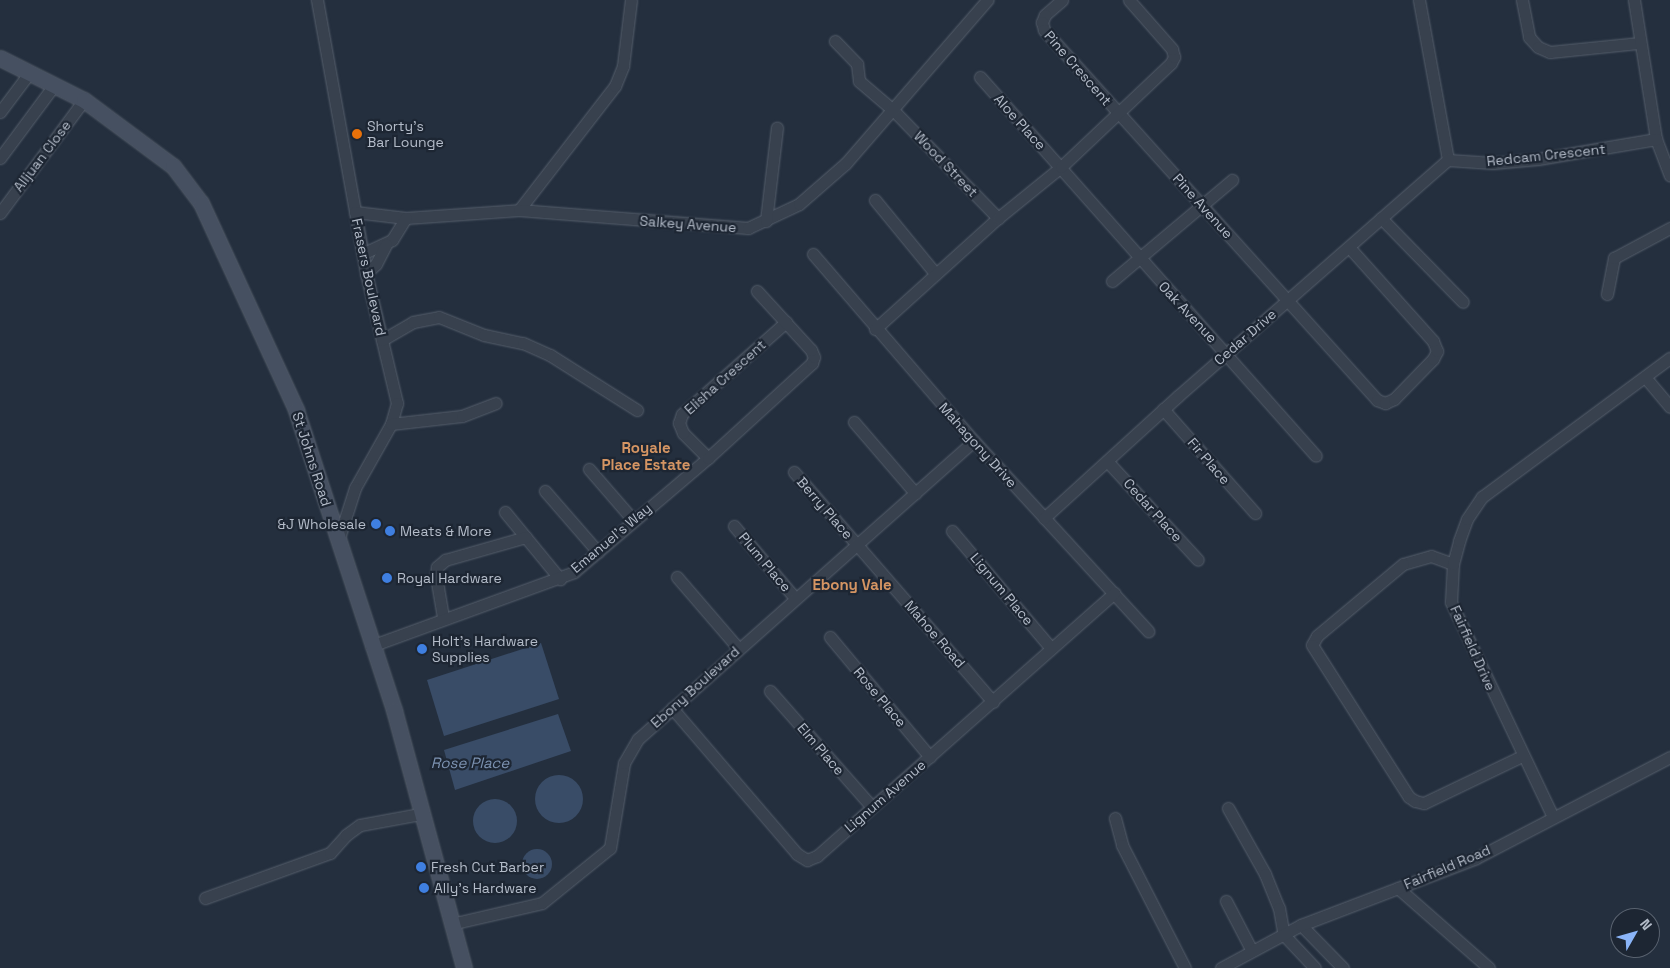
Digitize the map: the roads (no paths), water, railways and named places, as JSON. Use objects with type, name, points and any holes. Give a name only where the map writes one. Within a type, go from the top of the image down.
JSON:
[{"type":"main road","name":"St Johns Road","points":[[0,58],[84,100],[173,166],[201,203],[282,373],[371,646],[394,710],[420,814],[464,968]]},
{"type":"street","name":"Frasers Boulevard","points":[[317,0],[364,253],[366,273],[397,403],[391,424],[355,488],[338,543]]},
{"type":"street","points":[[519,210],[615,86],[623,66],[631,0]]},
{"type":"street","name":"Salkey Avenue","points":[[355,212],[406,218],[519,210],[748,228],[799,204],[846,163],[987,0]]},
{"type":"street","name":"Pine Crescent","points":[[1062,0],[1045,15],[1042,22],[1044,30],[1117,113]]},
{"type":"street","points":[[875,329],[998,218],[1061,167],[1172,63],[1174,57],[1129,0]]},
{"type":"street","points":[[1419,0],[1448,160]]},
{"type":"street","points":[[1522,0],[1529,37],[1538,47],[1550,52],[1638,43]]},
{"type":"street","points":[[1634,0],[1638,43],[1656,140],[1670,174]]},
{"type":"street","name":"Wood Street","points":[[835,41],[857,64],[859,81],[893,110],[998,218]]},
{"type":"street","points":[[0,112],[30,72]]},
{"type":"street","name":"Aloe Place","points":[[980,77],[1061,167]]},
{"type":"street","points":[[0,158],[55,84]]},
{"type":"street","name":"Alljuan Close","points":[[0,213],[84,100]]},
{"type":"street","name":"Pine Avenue","points":[[1117,113],[1204,205],[1377,400],[1384,403],[1394,399],[1433,359],[1437,351],[1433,341],[1350,247]]},
{"type":"street","points":[[766,221],[777,128]]},
{"type":"street","name":"Redcam Crescent","points":[[1448,160],[1493,163],[1538,159],[1656,140]]},
{"type":"street","name":"Cedar Drive","points":[[1044,518],[1226,353],[1448,160]]},
{"type":"street","name":"Oak Avenue","points":[[1061,167],[1138,259],[1226,353],[1316,456]]},
{"type":"street","points":[[1112,281],[1232,180]]},
{"type":"street","points":[[875,200],[935,273]]},
{"type":"street","points":[[366,273],[376,264],[386,244],[400,231],[406,218]]},
{"type":"street","points":[[1381,218],[1463,302]]},
{"type":"street","points":[[1607,294],[1614,258],[1670,228]]},
{"type":"street","points":[[364,253],[386,244]]},
{"type":"street","name":"Mahagony Drive","points":[[813,254],[875,329],[974,441],[1148,632]]},
{"type":"street","points":[[757,291],[786,322]]},
{"type":"street","points":[[382,340],[412,322],[439,317],[484,336],[523,343],[550,355],[637,410]]},
{"type":"street","name":"Emanuel's Way","points":[[371,646],[443,617],[560,579],[598,552],[633,520],[708,458],[812,363],[814,357],[811,350],[786,322]]},
{"type":"street","name":"Elisha Crescent","points":[[708,458],[683,433],[679,423],[682,414],[786,322]]},
{"type":"street","name":"Fairfield Drive","points":[[1553,817],[1522,756],[1452,602],[1453,564],[1467,519],[1482,497],[1670,358]]},
{"type":"street","points":[[1645,377],[1670,408]]},
{"type":"street","points":[[391,424],[462,416],[496,403]]},
{"type":"street","name":"Fir Place","points":[[1163,409],[1255,513]]},
{"type":"street","points":[[854,422],[915,493]]},
{"type":"street","name":"Ebony Boulevard","points":[[451,924],[542,903],[610,848],[624,763],[638,739],[738,648],[974,441]]},
{"type":"street","name":"Cedar Place","points":[[1107,461],[1198,560]]},
{"type":"street","points":[[589,469],[633,520]]},
{"type":"street","name":"Berry Place","points":[[794,472],[857,544]]},
{"type":"street","points":[[545,491],[598,552]]},
{"type":"street","points":[[505,512],[560,579]]},
{"type":"street","name":"Plum Place","points":[[734,526],[795,598]]},
{"type":"street","name":"Lignum Place","points":[[952,531],[1051,648]]},
{"type":"street","points":[[443,617],[436,576],[437,567],[445,560],[526,537]]},
{"type":"street","name":"Mahoe Road","points":[[857,544],[993,702]]},
{"type":"street","points":[[1453,564],[1431,556],[1403,564],[1317,636],[1312,645],[1408,797],[1415,801],[1424,803],[1522,756]]},
{"type":"street","points":[[677,577],[738,648]]},
{"type":"street","name":"Lignum Avenue","points":[[672,708],[797,854],[807,860],[817,856],[1114,593]]},
{"type":"street","name":"Rose Place","points":[[830,637],[930,757]]},
{"type":"street","name":"Elm Place","points":[[770,691],[872,807]]},
{"type":"street","name":"Fairfield Road","points":[[1221,968],[1301,925],[1476,858],[1670,758]]},
{"type":"street","points":[[1228,808],[1265,874],[1280,908],[1284,935],[1315,968]]},
{"type":"street","points":[[205,898],[330,853],[346,835],[360,826],[420,814]]},
{"type":"street","points":[[1115,818],[1122,845],[1141,886],[1185,968]]},
{"type":"street","points":[[1398,888],[1489,968]]},
{"type":"street","points":[[1226,901],[1252,951]]},
{"type":"street","points":[[1301,925],[1343,968]]},
{"type":"water","points":[[541,643],[559,699],[444,736],[427,680]]},
{"type":"water","name":"Rose Place","points":[[558,714],[571,751],[455,790],[444,750]]},
{"type":"water","points":[[554,775],[564,775],[576,782],[583,794],[583,804],[576,816],[564,823],[554,823],[546,819],[539,812],[535,804],[535,794],[539,786],[546,779]]},
{"type":"water","points":[[491,799],[499,799],[511,805],[517,821],[511,837],[499,843],[491,843],[479,837],[473,825],[473,817],[479,805]]},
{"type":"water","points":[[537,849],[548,853],[552,864],[548,875],[537,879],[526,875],[522,864],[526,853]]},
{"type":"place","name":"Shorty's Bar Lounge","points":[[357,134]]},
{"type":"place","name":"&J Wholesale","points":[[376,524]]},
{"type":"place","name":"Meats & More","points":[[390,531]]},
{"type":"place","name":"Royal Hardware","points":[[387,578]]},
{"type":"place","name":"Holt's Hardware Supplies","points":[[422,649]]},
{"type":"place","name":"Fresh Cut Barber","points":[[421,867]]},
{"type":"place","name":"Ally's Hardware","points":[[424,888]]},
{"type":"district","name":"Royale Place Estate","points":[[646,456]]},
{"type":"district","name":"Ebony Vale","points":[[852,585]]}]
